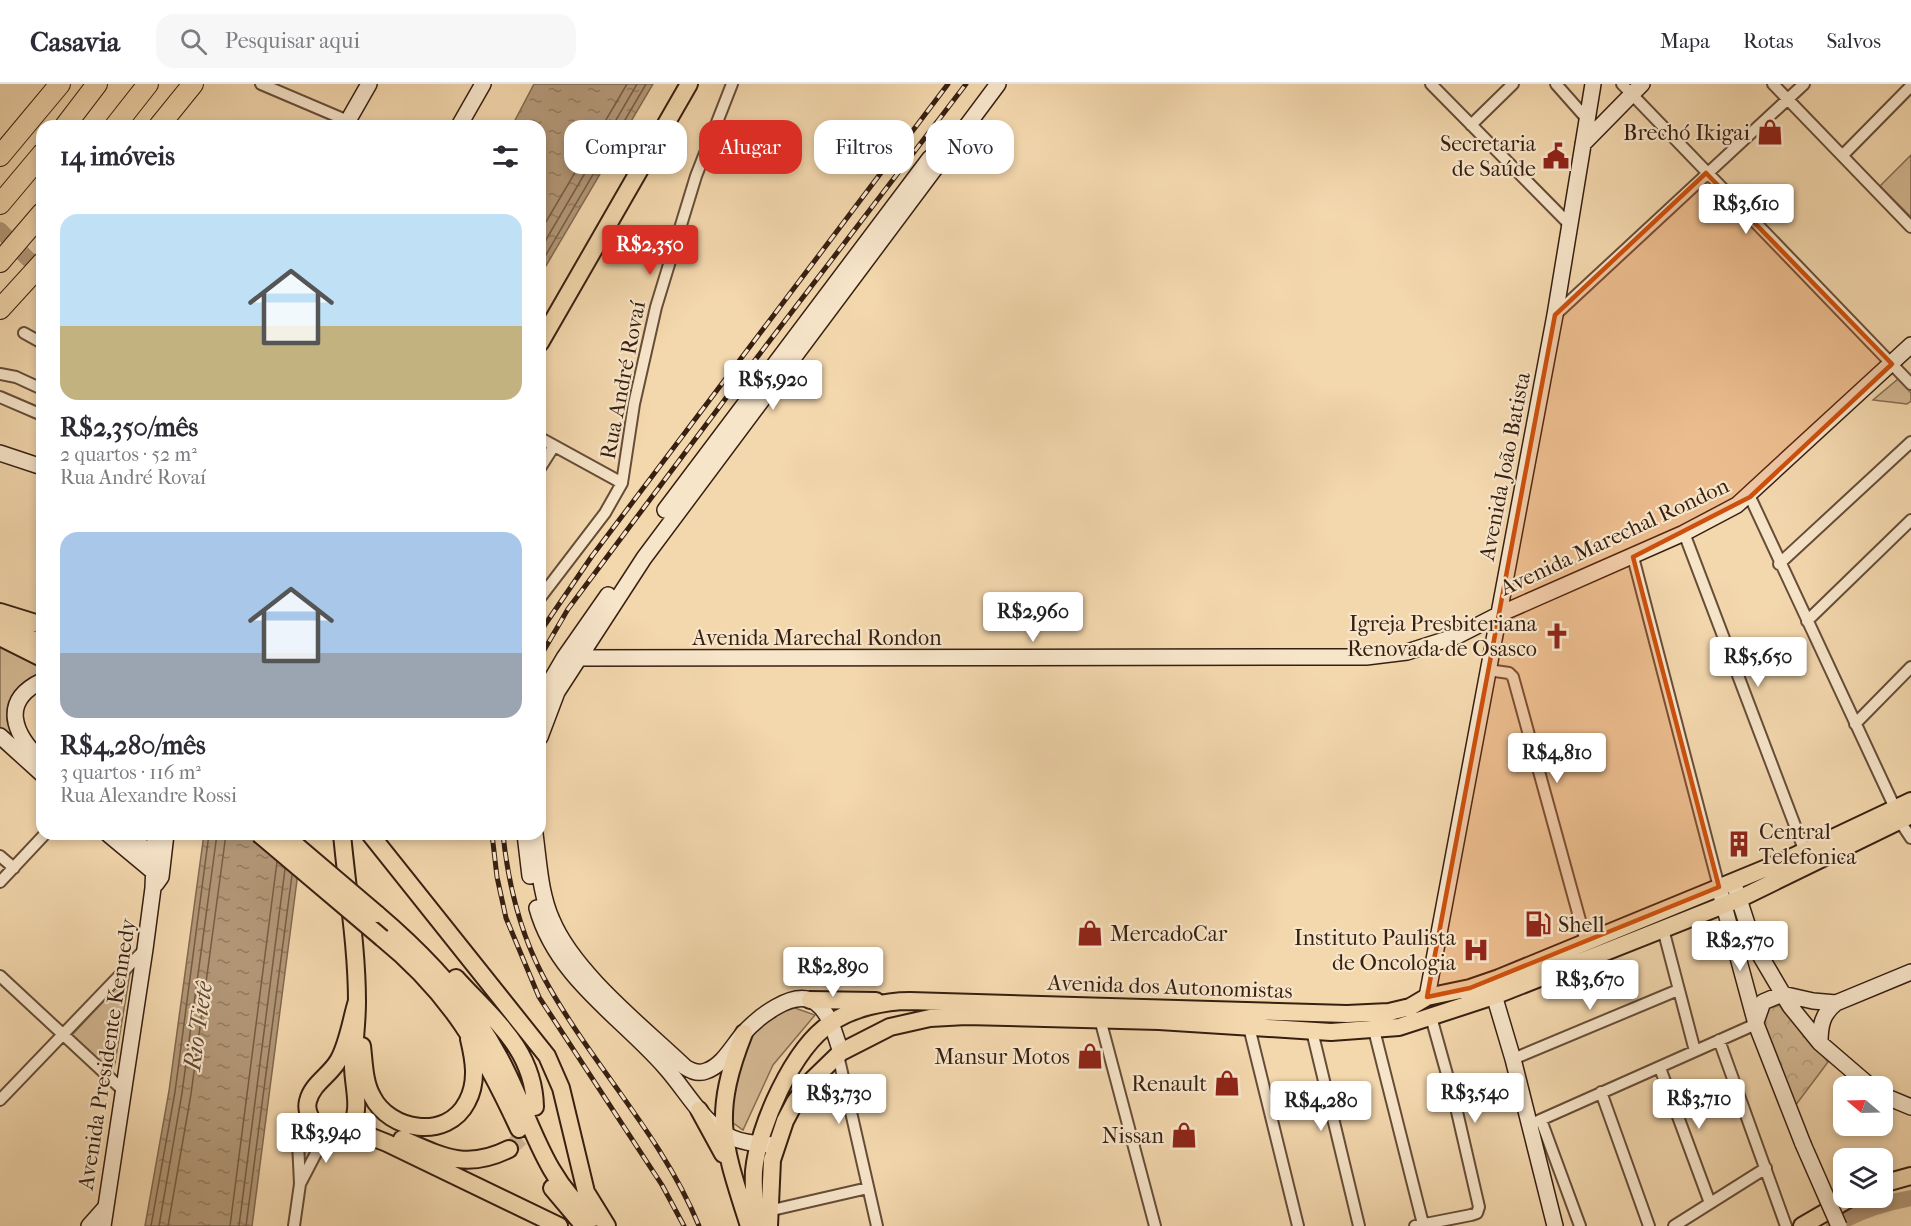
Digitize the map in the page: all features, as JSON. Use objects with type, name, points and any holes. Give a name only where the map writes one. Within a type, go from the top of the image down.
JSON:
[{"type":"highway","points":[[0,156],[60,84]]},
{"type":"highway","points":[[70,120],[97,84]]},
{"type":"highway","points":[[121,120],[148,84]]},
{"type":"highway","points":[[164,120],[189,88]]},
{"type":"highway","points":[[4,199],[36,161]]},
{"type":"highway","points":[[0,262],[36,220]]},
{"type":"highway","points":[[0,309],[36,270]]},
{"type":"main road","points":[[348,120],[369,84]]},
{"type":"main road","points":[[462,120],[483,84]]},
{"type":"main road","points":[[546,333],[689,84]]},
{"type":"main road","points":[[546,721],[571,659],[696,468],[987,84]]},
{"type":"main road","points":[[546,691],[676,513],[998,84]]},
{"type":"main road","name":"Avenida João Batista","points":[[1426,997],[1555,315],[1593,84]]},
{"type":"main road","points":[[1583,144],[1632,87]]},
{"type":"main road","name":"Avenida Marechal Rondon","points":[[571,659],[1366,657],[1407,652],[1430,646],[1633,557],[1684,533],[1749,497],[1911,345]]},
{"type":"main road","points":[[0,453],[36,465]]},
{"type":"main road","points":[[0,612],[36,623]]},
{"type":"main road","points":[[0,624],[36,641]]},
{"type":"main road","points":[[0,638],[36,655]]},
{"type":"main road","points":[[36,684],[25,689],[18,698],[14,720],[27,746],[36,755]]},
{"type":"main road","points":[[0,736],[36,769]]},
{"type":"main road","name":"Avenida dos Autonomistas","points":[[769,1218],[767,1145],[776,1096],[798,1058],[831,1023],[876,1005],[894,1001],[1347,1014],[1389,1012],[1410,1007],[1426,997],[1492,988],[1663,929],[1731,902],[1902,815],[1911,801]]},
{"type":"main road","name":"Avenida dos Autonomistas","points":[[756,1226],[754,1170],[795,1102],[809,1083],[839,1054],[890,1028],[930,1018],[1100,1019],[1312,1031],[1374,1030],[1399,1027],[1431,1017],[1586,942],[1804,852],[1902,815]]},
{"type":"main road","points":[[116,840],[156,871]]},
{"type":"main road","points":[[130,840],[156,871]]},
{"type":"main road","name":"Avenida Presidente Kennedy","points":[[155,840],[156,871]]},
{"type":"main road","name":"Avenida Presidente Kennedy","points":[[103,1226],[156,871],[164,840]]},
{"type":"main road","points":[[267,840],[437,971],[481,1025],[501,1058],[556,1177],[588,1214],[605,1226]]},
{"type":"main road","points":[[290,840],[377,914],[386,932],[467,1029],[494,1075],[546,1179],[570,1212],[584,1226]]},
{"type":"main road","points":[[343,840],[357,1001],[368,1082],[377,1105],[393,1120],[415,1127],[439,1125],[461,1110],[473,1085],[473,1056],[467,1029]]},
{"type":"main road","points":[[370,840],[547,1056],[561,1088],[586,1192],[605,1226]]},
{"type":"main road","points":[[526,840],[540,920],[554,950],[576,979],[663,1065],[699,1110],[723,1133],[740,1140],[767,1145]]},
{"type":"main road","points":[[536,840],[548,909],[566,946],[583,969],[685,1067],[695,1072],[712,1068],[744,1033],[783,1003],[810,1000],[894,1001]]},
{"type":"main road","points":[[1726,885],[1731,902],[1782,994]]},
{"type":"main road","points":[[1731,902],[1729,927],[1756,1024],[1803,1144],[1839,1226]]},
{"type":"main road","points":[[1729,927],[1753,962],[1782,994],[1820,1043],[1858,1076]]},
{"type":"main road","points":[[386,932],[409,934],[446,967],[510,1037],[523,1055],[532,1077],[535,1107]]},
{"type":"main road","points":[[1756,1024],[1763,1002],[1782,994],[1822,1003],[1836,1003],[1911,972]]},
{"type":"main road","points":[[1492,988],[1535,1123],[1554,1226]]},
{"type":"main road","points":[[1399,1027],[1412,1019],[1426,997]]},
{"type":"main road","points":[[810,1000],[819,1006],[831,1023],[839,1054]]},
{"type":"main road","points":[[352,1125],[356,1106],[353,1072],[357,1001]]},
{"type":"main road","points":[[357,1001],[343,1050],[330,1073],[311,1092],[307,1107],[315,1125],[327,1132],[338,1133],[352,1125],[369,1125],[462,1161],[487,1159],[509,1149]]},
{"type":"main road","points":[[1820,1043],[1821,1023],[1825,1014],[1836,1003]]},
{"type":"main road","points":[[744,1033],[725,1087],[723,1133],[729,1165],[749,1226]]},
{"type":"main road","points":[[330,1073],[339,1070],[353,1072],[368,1082]]},
{"type":"main road","points":[[1893,1100],[1911,1107]]},
{"type":"main road","points":[[699,1110],[729,1165]]},
{"type":"main road","points":[[352,1125],[559,1226]]},
{"type":"main road","points":[[1893,1181],[1911,1176]]},
{"type":"main road","points":[[89,1226],[105,1208]]},
{"type":"main road","points":[[1802,1226],[1833,1208]]},
{"type":"street","name":"Rua André Rovaí","points":[[546,590],[605,513],[622,483],[634,404],[656,307],[696,176],[732,84]]},
{"type":"street","points":[[1431,84],[1571,226]]},
{"type":"street","points":[[1471,124],[1513,84]]},
{"type":"street","points":[[1556,84],[1587,119]]},
{"type":"street","points":[[1773,84],[1911,227]]},
{"type":"street","points":[[1555,315],[1803,84]]},
{"type":"street","points":[[262,85],[339,120]]},
{"type":"street","points":[[1843,156],[1911,86]]},
{"type":"street","points":[[1632,87],[1706,173],[1911,384]]},
{"type":"street","points":[[24,333],[36,340]]},
{"type":"street","points":[[0,374],[16,377],[36,386]]},
{"type":"street","points":[[0,397],[36,412]]},
{"type":"street","points":[[546,441],[622,483]]},
{"type":"street","points":[[1779,564],[1911,442]]},
{"type":"street","points":[[546,459],[554,446]]},
{"type":"street","points":[[1749,497],[1911,838]]},
{"type":"street","points":[[1807,621],[1911,520]]},
{"type":"street","points":[[1684,533],[1804,852]]},
{"type":"street","points":[[1633,557],[1726,885]]},
{"type":"street","points":[[1855,724],[1911,667]]},
{"type":"street","points":[[1488,670],[1509,674],[1513,677],[1586,942]]},
{"type":"street","points":[[0,882],[40,840]]},
{"type":"street","points":[[0,856],[14,868]]},
{"type":"street","points":[[1663,929],[1695,1051]]},
{"type":"street","points":[[0,1100],[145,949]]},
{"type":"street","points":[[0,976],[124,1091]]},
{"type":"street","points":[[1513,1059],[1678,990]]},
{"type":"street","points":[[1374,1030],[1419,1225],[1471,1215],[1478,1211],[1479,1203],[1431,1017]]},
{"type":"street","points":[[1100,1019],[1155,1226]]},
{"type":"street","points":[[1580,1226],[1535,1123],[1756,1024]]},
{"type":"street","points":[[1249,1027],[1298,1226]]},
{"type":"street","points":[[1312,1031],[1359,1226]]},
{"type":"street","points":[[1719,1040],[1786,1226]]},
{"type":"street","points":[[839,1054],[877,1226]]},
{"type":"street","points":[[1660,1068],[1710,1203]]},
{"type":"street","points":[[1601,1092],[1649,1226]]},
{"type":"street","points":[[295,1222],[300,1184],[298,1142],[307,1107]]},
{"type":"street","points":[[300,1184],[327,1132]]},
{"type":"street","points":[[1674,1226],[1766,1168]]},
{"type":"street","points":[[769,1218],[868,1188]]},
{"type":"highlighted area","points":[[1706,173],[1892,364],[1750,497],[1633,557],[1719,887],[1470,988],[1427,997],[1555,315]]},
{"type":"green space","points":[[1911,155],[1911,217],[1880,186]]},
{"type":"green space","points":[[1898,379],[1911,393],[1911,401],[1907,404],[1873,400]]},
{"type":"green space","points":[[0,647],[36,665],[36,675],[21,685],[11,697],[7,721],[12,738],[0,728]]},
{"type":"green space","points":[[130,973],[115,1063],[113,1070],[110,1071],[71,1036]]},
{"type":"green space","points":[[1782,1004],[1828,1062],[1795,1106],[1760,1022],[1767,1009]]},
{"type":"green space","points":[[795,1008],[815,1015],[773,1065],[743,1130],[729,1120],[734,1084],[743,1051],[750,1037],[761,1025],[776,1015]]},
{"type":"water","points":[[534,84],[653,84],[632,120],[564,120],[564,174],[600,174],[546,266],[546,120],[515,120]]},
{"type":"water","name":"Rio Tietê","points":[[203,840],[302,840],[252,1226],[145,1226],[169,1091]]},
{"type":"waterway","points":[[0,230],[36,264]]},
{"type":"waterway","points":[[1834,1226],[1871,1208],[1911,1198]]},
{"type":"tunnel","points":[[509,1149],[521,1138],[533,1116]]},
{"type":"railway","points":[[546,623],[592,556],[948,84]]},
{"type":"railway","points":[[546,647],[568,609],[966,84]]},
{"type":"railway","points":[[493,840],[497,877],[506,918],[539,997],[662,1185],[684,1226]]},
{"type":"railway","points":[[504,840],[508,871],[522,926],[544,978],[563,1010],[666,1161],[699,1226]]},
{"type":"place","name":"Brechó Ikigai","points":[[1770,132]]},
{"type":"place","name":"Secretaria de Saúde","points":[[1556,156]]},
{"type":"place","name":"Igreja Presbiteriana Renovada de Osasco","points":[[1557,636]]},
{"type":"place","name":"Central Telefonica","points":[[1739,844]]},
{"type":"place","name":"Shell","points":[[1538,924]]},
{"type":"place","name":"MercadoCar","points":[[1090,933]]},
{"type":"place","name":"Instituto Paulista de Oncologia","points":[[1476,950]]},
{"type":"place","name":"Mansur Motos","points":[[1090,1056]]},
{"type":"place","name":"Renault","points":[[1227,1083]]},
{"type":"place","name":"Nissan","points":[[1184,1135]]}]
